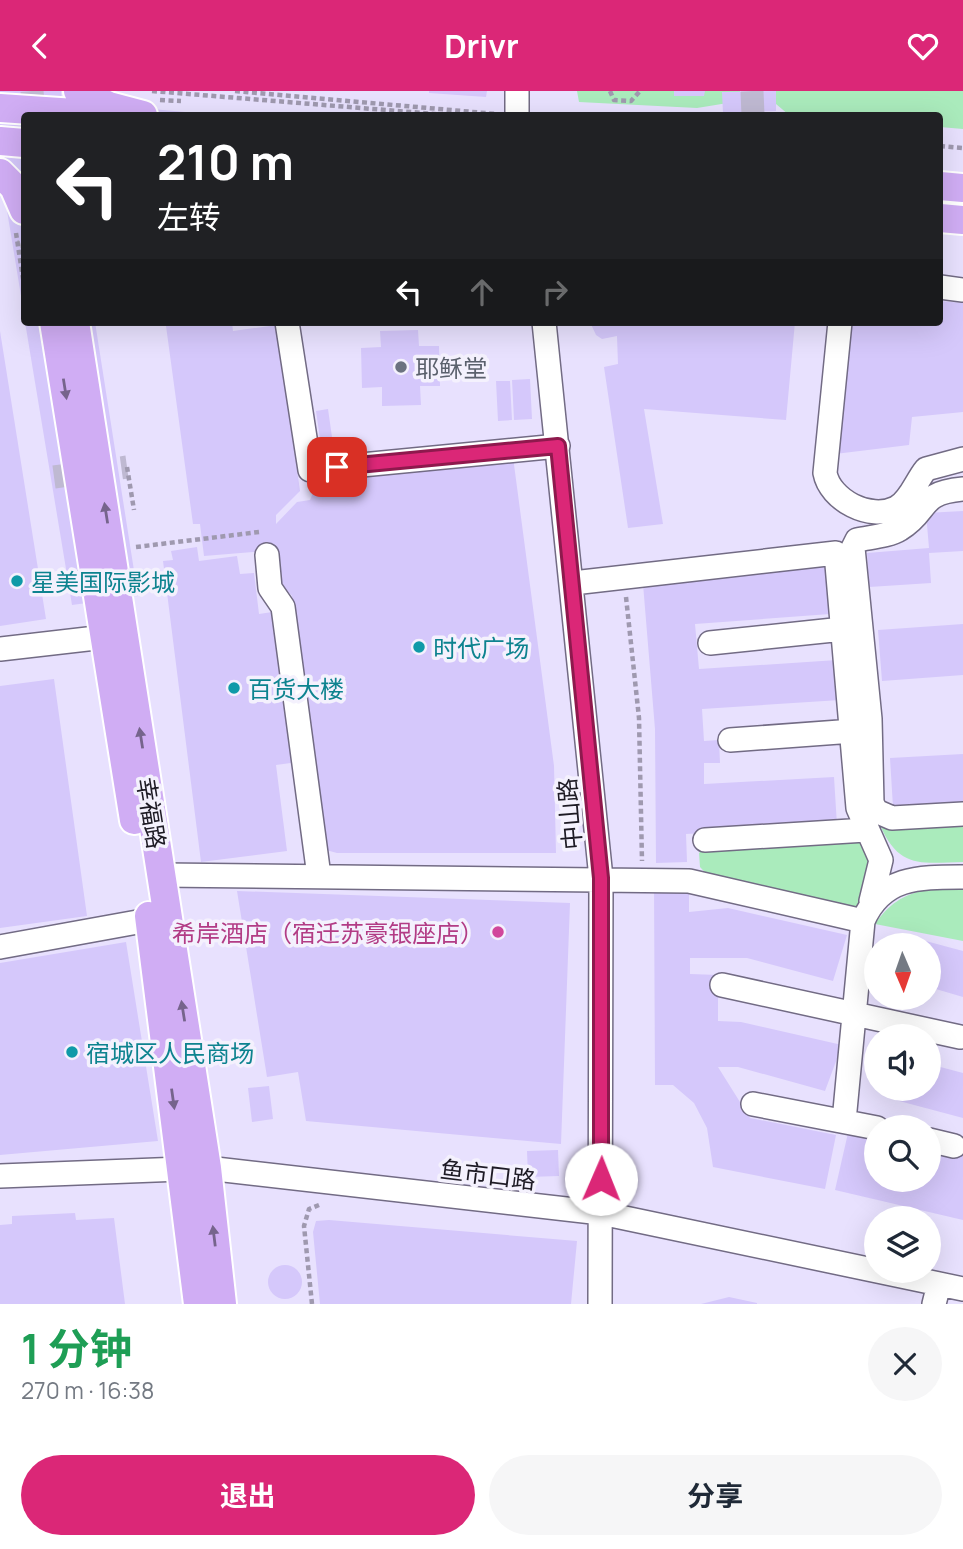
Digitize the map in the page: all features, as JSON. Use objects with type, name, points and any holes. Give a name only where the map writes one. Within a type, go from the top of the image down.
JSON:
[{"type":"main road","points":[[78,91],[109,106],[132,112]]},
{"type":"main road","points":[[29,109],[67,112]]},
{"type":"main road","points":[[0,141],[21,143]]},
{"type":"main road","points":[[0,173],[13,187],[21,204]]},
{"type":"main road","points":[[943,186],[963,188]]},
{"type":"main road","points":[[943,218],[963,220]]},
{"type":"main road","name":"幸福路","points":[[55,326],[161,875],[159,918]]},
{"type":"main road","name":"幸福路","points":[[76,326],[115,636],[195,1169],[222,1304]]},
{"type":"main road","name":"幸福路","points":[[195,1169],[198,1304]]},
{"type":"street","points":[[517,91],[517,112]]},
{"type":"street","points":[[943,288],[963,290]]},
{"type":"street","points":[[288,326],[310,470],[558,446]]},
{"type":"street","name":"中山路","points":[[544,326],[573,583],[601,878],[600,1304]]},
{"type":"street","points":[[840,326],[825,473],[836,494],[858,508],[890,510],[904,502],[926,469],[963,459]]},
{"type":"street","points":[[963,489],[932,495],[904,527],[857,540],[853,548],[870,719],[872,803],[876,811],[892,818],[963,814]]},
{"type":"street","points":[[573,583],[836,553],[858,808],[881,860],[867,911],[844,1121]]},
{"type":"street","points":[[267,555],[270,588],[283,607],[319,876]]},
{"type":"street","points":[[710,643],[843,629]]},
{"type":"street","points":[[0,649],[115,636]]},
{"type":"street","points":[[730,740],[853,731]]},
{"type":"street","points":[[705,839],[866,830]]},
{"type":"street","points":[[161,875],[689,881],[867,911],[910,879],[963,877]]},
{"type":"street","points":[[0,947],[159,918]]},
{"type":"street","points":[[722,985],[960,1037]]},
{"type":"street","points":[[753,1104],[864,1125]]},
{"type":"street","points":[[941,1143],[954,1146]]},
{"type":"street","name":"鱼市口路","points":[[0,1176],[195,1169],[601,1213],[936,1294],[963,1289]]},
{"type":"path","points":[[151,91],[410,112]]},
{"type":"path","points":[[235,91],[482,112]]},
{"type":"path","points":[[610,91],[614,100],[618,101],[631,101],[640,91]]},
{"type":"path","points":[[943,146],[963,148]]},
{"type":"path","points":[[127,467],[134,510]]},
{"type":"path","points":[[133,548],[264,531],[267,555]]},
{"type":"path","points":[[624,577],[639,718],[643,879]]},
{"type":"path","points":[[312,1304],[304,1226],[309,1209],[330,1203]]},
{"type":"green space","points":[[577,91],[740,91],[740,101],[697,108],[579,102]]},
{"type":"green space","points":[[776,91],[963,91],[963,129],[943,127],[943,112],[785,112],[776,104]]},
{"type":"green space","points":[[963,819],[963,862],[923,862],[904,856],[887,839],[880,825]]},
{"type":"green space","points":[[866,837],[875,863],[861,906],[854,910],[714,882],[700,867],[699,853],[702,850]]},
{"type":"green space","points":[[927,890],[963,890],[963,941],[942,937],[942,933],[922,933],[875,924],[897,901]]},
{"type":"building","points":[[0,91],[61,91],[62,101],[185,112],[21,112],[21,296],[0,168]]},
{"type":"building","points":[[429,91],[487,91],[486,97]]},
{"type":"building","points":[[674,91],[705,91],[704,96],[674,96]]},
{"type":"building","points":[[776,91],[776,111],[723,112],[722,92]]},
{"type":"building","points":[[943,301],[963,303],[963,412],[912,417],[909,445],[835,454],[850,326],[943,326]]},
{"type":"building","points":[[26,326],[96,326],[138,596],[72,605]]},
{"type":"building","name":"时代广场","points":[[166,326],[232,326],[233,331],[277,326],[300,491],[276,515],[276,524],[297,502],[310,500],[318,481],[513,457],[554,766],[556,853],[337,853],[326,850],[292,596],[281,584],[278,550],[204,556],[200,524],[193,524]]},
{"type":"building","points":[[592,326],[795,326],[786,420],[644,409],[663,524],[628,528],[604,367],[618,364],[617,336],[602,339],[596,335]]},
{"type":"building","name":"耶稣堂","points":[[418,330],[419,346],[439,346],[440,386],[420,386],[421,405],[382,406],[382,387],[362,388],[361,348],[381,347],[380,331]]},
{"type":"building","points":[[0,331],[46,619],[0,626]]},
{"type":"building","points":[[530,379],[532,419],[514,420],[512,380]]},
{"type":"building","points":[[496,381],[510,381],[512,420],[498,421]]},
{"type":"building","points":[[328,409],[334,451],[322,453],[316,411]]},
{"type":"building","points":[[963,511],[963,551],[929,553],[931,583],[869,587],[867,553],[929,548],[926,513]]},
{"type":"building","name":"百货大楼","points":[[197,547],[199,561],[237,556],[240,574],[254,573],[259,614],[279,611],[298,762],[276,765],[287,851],[201,862],[163,561],[173,560],[171,551]]},
{"type":"building","points":[[826,567],[830,614],[695,624],[699,669],[837,660],[840,700],[702,709],[704,741],[719,740],[720,763],[704,763],[704,784],[834,777],[837,825],[686,834],[687,862],[656,863],[655,729],[643,584]]},
{"type":"building","points":[[963,624],[963,675],[882,681],[878,630]]},
{"type":"building","points":[[54,679],[87,916],[0,928],[0,686]]},
{"type":"building","points":[[963,754],[963,803],[893,807],[890,758]]},
{"type":"building","points":[[654,886],[689,886],[689,912],[728,908],[847,935],[833,981],[747,958],[690,958],[690,974],[718,975],[718,1021],[741,1022],[842,1045],[825,1091],[738,1067],[718,1067],[750,1118],[836,1135],[825,1189],[713,1167],[707,1128],[694,1103],[673,1085],[655,1085]]},
{"type":"building","points":[[237,891],[570,903],[561,1144],[306,1121],[298,1072],[267,1077]]},
{"type":"building","name":"宿城区人民商场","points":[[126,942],[158,1141],[0,1155],[0,963]]},
{"type":"building","points":[[942,945],[963,951],[963,997],[942,991]]},
{"type":"building","points":[[941,1067],[963,1073],[963,1118],[899,1101],[941,1101]]},
{"type":"building","points":[[269,1086],[273,1119],[252,1122],[248,1088]]},
{"type":"building","points":[[848,1133],[864,1137],[864,1192],[941,1192],[941,1155],[957,1158],[963,1137],[963,1220],[941,1215],[941,1206],[903,1206],[835,1190]]},
{"type":"building","points":[[558,1150],[559,1176],[528,1177],[527,1151]]},
{"type":"building","points":[[75,1213],[76,1220],[114,1218],[125,1304],[0,1304],[0,1225],[12,1224],[12,1216]]},
{"type":"building","points":[[316,1221],[577,1241],[571,1304],[320,1304],[313,1232]]},
{"type":"building","points":[[285,1265],[297,1270],[302,1282],[297,1294],[285,1299],[273,1294],[268,1282],[273,1270]]},
{"type":"building","points":[[729,1297],[757,1304],[701,1304]]},
{"type":"tunnel","points":[[32,91],[34,112]]},
{"type":"tunnel","points":[[752,91],[753,112]]},
{"type":"tunnel","points":[[54,477],[127,467]]},
{"type":"tunnel","points":[[75,582],[103,579],[102,571]]},
{"type":"place","name":"耶稣堂","points":[[401,367]]},
{"type":"place","name":"星美国际影城","points":[[17,581]]},
{"type":"place","name":"时代广场","points":[[419,647]]},
{"type":"place","name":"百货大楼","points":[[234,688]]},
{"type":"place","name":"希岸酒店（宿迁苏豪银座店）","points":[[498,932]]},
{"type":"place","name":"宿城区人民商场","points":[[72,1052]]},
{"type":"route","points":[[337,467],[558,446],[601,878],[601,1179]]}]
